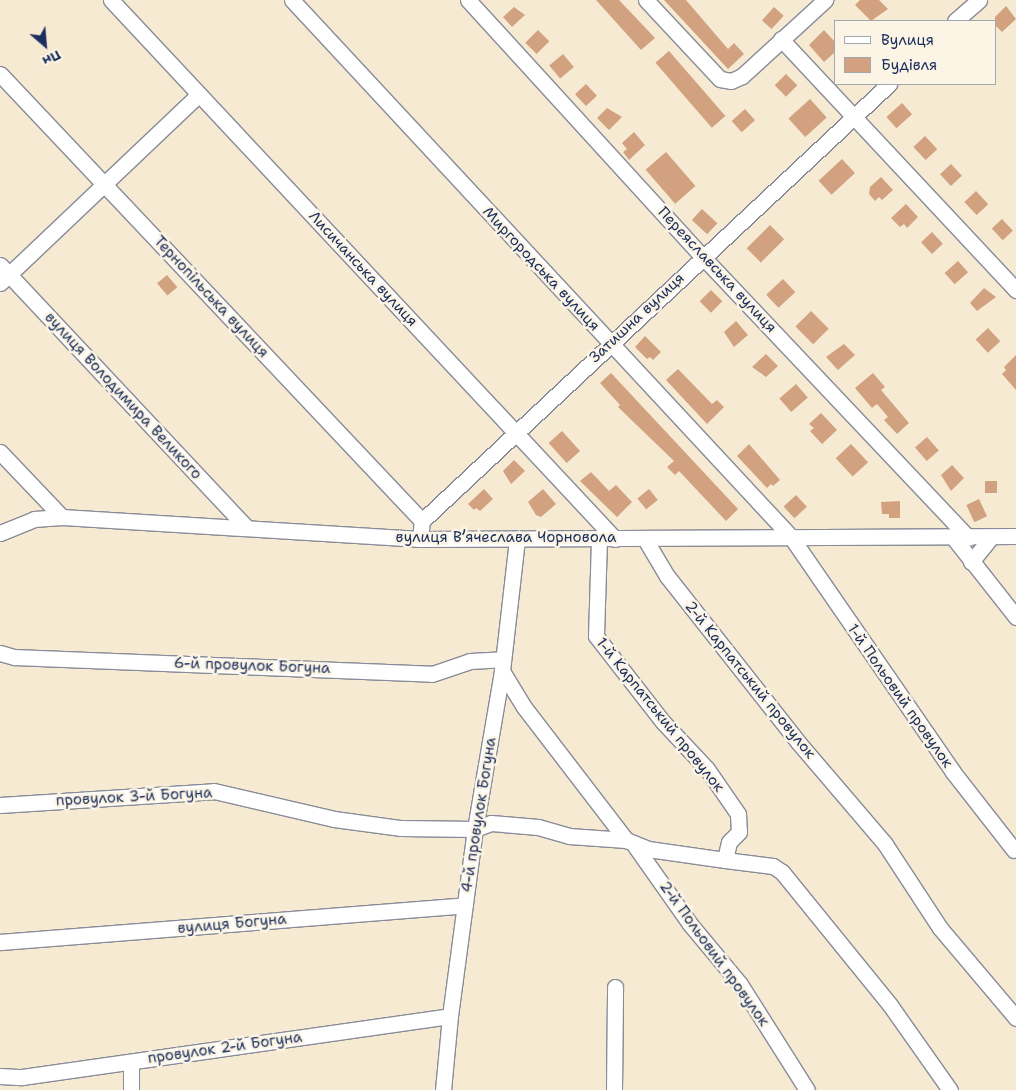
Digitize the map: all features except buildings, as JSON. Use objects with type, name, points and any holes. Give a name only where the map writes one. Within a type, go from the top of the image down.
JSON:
[{"type":"street","name":"Миргородська вулиця","points":[[292,0],[791,537]]},
{"type":"street","name":"Переяславська вулиця","points":[[468,0],[702,256],[969,538]]},
{"type":"street","points":[[646,0],[724,81],[742,76],[825,0]]},
{"type":"street","points":[[956,20],[979,0]]},
{"type":"street","name":"Лисичанська вулиця","points":[[114,1],[615,539]]},
{"type":"street","points":[[781,39],[1016,290]]},
{"type":"street","name":"Тернопільська вулиця","points":[[0,74],[422,521]]},
{"type":"street","name":"Затишна вулиця","points":[[422,521],[702,256],[888,85]]},
{"type":"street","points":[[3,274],[104,184],[199,94]]},
{"type":"street","name":"вулиця Володимира Великого","points":[[3,274],[246,527]]},
{"type":"street","points":[[0,452],[62,517]]},
{"type":"street","name":"вулиця Вʼячеслава Чорновола","points":[[0,533],[34,519],[62,517],[420,539],[599,540],[791,537],[969,538],[1016,536]]},
{"type":"street","points":[[420,539],[422,521]]},
{"type":"street","name":"1-й Польовий провулок","points":[[791,537],[953,772],[1014,850]]},
{"type":"street","points":[[971,562],[991,537]]},
{"type":"street","points":[[953,538],[1016,617]]},
{"type":"street","name":"4-й провулок Богуна","points":[[443,1090],[450,1016],[475,829],[502,665],[517,539]]},
{"type":"street","name":"2-й Карпатський провулок","points":[[645,539],[667,576],[885,844],[940,928],[1016,1018]]},
{"type":"street","name":"1-й Карпатський провулок","points":[[599,540],[596,636],[663,722],[708,769],[738,814],[738,832],[729,842],[725,860]]},
{"type":"street","name":"6-й провулок Богуна","points":[[0,653],[14,657],[432,674],[470,661],[502,665]]},
{"type":"street","name":"2-й Польовий провулок","points":[[502,665],[524,707],[631,843],[690,924],[740,984],[807,1090]]},
{"type":"street","name":"провулок 3-й Богуна","points":[[0,805],[214,791],[334,819],[401,828],[475,829],[491,824],[538,827],[592,840],[631,843],[725,860]]},
{"type":"street","points":[[725,860],[773,866],[782,872],[890,1005],[950,1090]]},
{"type":"street","name":"вулиця Богуна","points":[[0,942],[465,906]]},
{"type":"street","points":[[614,1090],[615,987]]},
{"type":"street","name":"провулок 2-й Богуна","points":[[0,1076],[22,1076],[130,1062],[450,1016]]},
{"type":"street","points":[[130,1062],[132,1090]]}]
